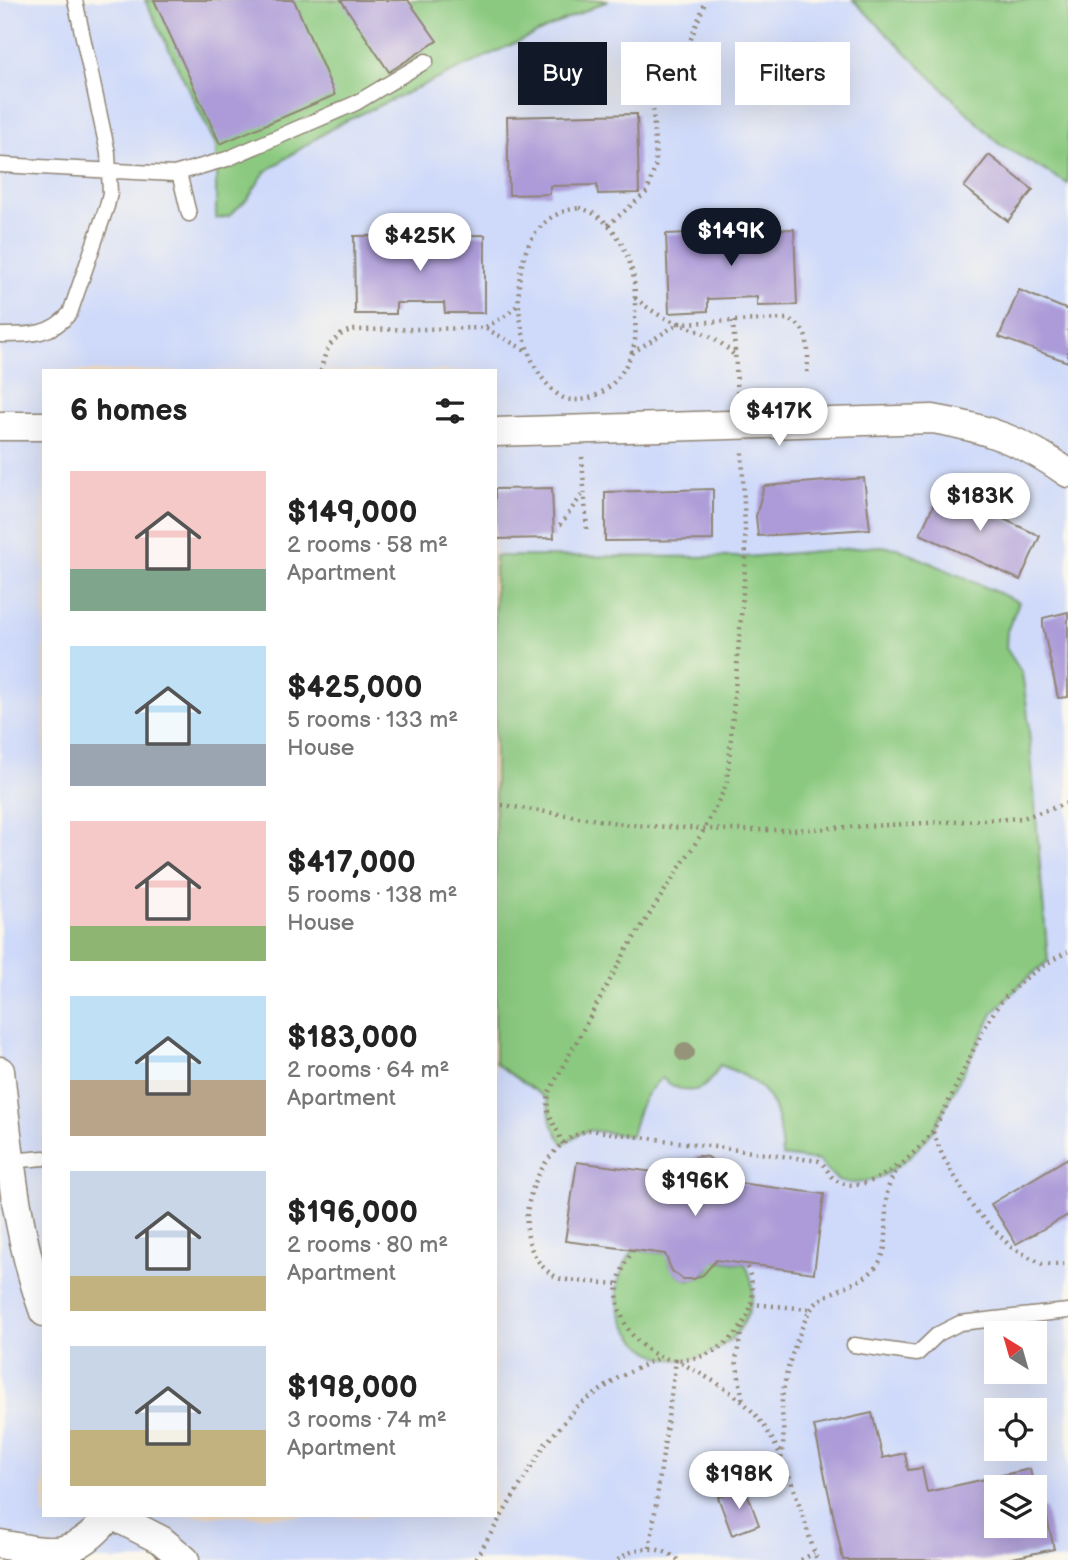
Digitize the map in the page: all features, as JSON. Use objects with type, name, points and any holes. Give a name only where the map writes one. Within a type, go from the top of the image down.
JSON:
[{"type":"street","points":[[497,432],[933,419],[974,426],[1010,438],[1068,472]]},
{"type":"street","points":[[0,426],[42,426]]},
{"type":"street","points":[[0,1071],[14,1197],[28,1263],[42,1306]]},
{"type":"street","points":[[0,1544],[54,1553],[73,1549],[111,1517]]},
{"type":"street","points":[[114,1517],[161,1540],[185,1560]]},
{"type":"lane","points":[[0,335],[42,333],[61,324],[70,313],[110,193],[108,153],[75,0]]},
{"type":"lane","points":[[0,165],[179,173],[227,159],[356,103],[426,61]]},
{"type":"lane","points":[[179,173],[188,214]]},
{"type":"lane","points":[[10,1161],[42,1158]]},
{"type":"lane","points":[[854,1345],[917,1354],[938,1334],[960,1323],[1068,1311]]},
{"type":"path","points":[[608,225],[647,192],[656,163],[653,108],[655,95],[660,82],[685,54],[706,0]]},
{"type":"path","points":[[579,208],[592,211],[608,225],[629,261],[634,280],[634,298],[635,337],[631,354],[620,373],[599,395],[588,399],[563,398],[551,389],[539,375],[527,352],[523,341],[519,304],[521,271],[538,230],[553,215],[579,208]]},
{"type":"path","points":[[634,298],[655,313],[719,340],[736,356]]},
{"type":"path","points":[[485,328],[519,304]]},
{"type":"path","points":[[631,354],[679,323],[787,319],[795,321],[806,335],[807,376]]},
{"type":"path","points":[[564,1144],[547,1109],[549,1092],[627,949],[704,830],[727,784],[746,557],[733,321]]},
{"type":"path","points":[[322,369],[330,344],[344,332],[466,326],[485,328],[527,352]]},
{"type":"path","points":[[582,448],[587,531]]},
{"type":"path","points":[[560,525],[585,491]]},
{"type":"path","points":[[497,804],[630,825],[704,830],[792,830],[999,820],[1023,817],[1068,803]]},
{"type":"path","points":[[617,1284],[559,1279],[541,1263],[529,1245],[526,1227],[531,1193],[546,1162],[564,1144],[589,1130],[819,1161],[838,1181],[858,1184],[885,1175],[913,1153],[933,1131],[1000,1004],[1038,969],[1068,952]]},
{"type":"path","points":[[933,1131],[943,1157],[974,1209],[1011,1247],[1042,1264],[1068,1264]]},
{"type":"path","points":[[780,1458],[782,1399],[794,1351],[810,1309],[832,1292],[866,1277],[881,1259],[886,1238],[888,1186],[901,1163]]},
{"type":"path","points":[[633,1250],[617,1284],[618,1305],[632,1336],[660,1357],[676,1360],[716,1351],[732,1340],[742,1327]]},
{"type":"path","points":[[743,1402],[736,1359],[742,1327],[751,1304],[752,1281],[745,1264]]},
{"type":"path","points":[[751,1304],[810,1309]]},
{"type":"path","points":[[476,1558],[536,1460],[578,1406],[618,1378],[660,1357]]},
{"type":"path","points":[[676,1360],[743,1402],[761,1423],[780,1458],[817,1560]]},
{"type":"path","points":[[650,1548],[676,1360]]},
{"type":"path","points":[[618,1560],[628,1552],[650,1548],[663,1551],[678,1560]]},
{"type":"path","points":[[801,1560],[814,1553]]},
{"type":"shaded area","points":[[0,0],[1068,0],[1068,1560],[0,1560]]},
{"type":"green space","points":[[145,0],[609,0],[337,125],[265,172],[248,198],[229,216],[216,219],[216,145]]},
{"type":"green space","points":[[853,0],[1068,0],[1068,184],[999,144]]},
{"type":"green space","points":[[880,546],[897,548],[1019,602],[1007,631],[1006,648],[1022,673],[1027,707],[1048,961],[994,1012],[933,1131],[914,1152],[891,1171],[866,1181],[838,1181],[819,1161],[782,1156],[775,1109],[769,1098],[751,1080],[720,1065],[709,1082],[695,1090],[679,1089],[662,1078],[641,1104],[631,1136],[589,1130],[563,1144],[551,1122],[547,1099],[497,1064],[497,556],[746,557]]},
{"type":"green space","points":[[633,1250],[667,1254],[675,1272],[688,1280],[702,1276],[712,1260],[745,1264],[750,1276],[752,1296],[750,1310],[741,1327],[723,1345],[700,1357],[675,1360],[662,1357],[643,1346],[634,1338],[622,1317],[617,1295],[619,1280]]},
{"type":"building","points":[[154,0],[294,0],[335,95],[220,144]]},
{"type":"building","points":[[341,0],[408,0],[437,41],[389,72]]},
{"type":"building","points":[[637,114],[639,193],[598,194],[597,185],[550,186],[550,194],[509,195],[507,117]]},
{"type":"building","points":[[989,155],[1033,190],[1008,221],[964,187]]},
{"type":"building","points":[[794,229],[797,305],[757,306],[757,297],[708,299],[708,311],[669,313],[666,234]]},
{"type":"building","points":[[485,235],[485,313],[445,313],[444,303],[396,303],[396,314],[355,314],[354,236]]},
{"type":"building","points":[[1019,290],[1068,310],[1068,362],[999,337]]},
{"type":"building","points":[[864,478],[870,529],[758,536],[756,516],[764,486]]},
{"type":"building","points":[[552,488],[554,538],[497,539],[497,489]]},
{"type":"building","points":[[713,489],[713,540],[605,541],[605,492]]},
{"type":"building","points":[[941,489],[962,499],[966,491],[988,501],[984,510],[1040,536],[1020,580],[920,534]]},
{"type":"building","points":[[1068,612],[1068,697],[1058,698],[1043,618]]},
{"type":"building","points":[[698,1156],[708,1157],[717,1164],[724,1181],[824,1194],[814,1273],[716,1260],[703,1275],[694,1279],[683,1279],[672,1271],[665,1254],[565,1241],[577,1162],[677,1175],[682,1164]]},
{"type":"building","points":[[1068,1158],[1068,1215],[1016,1244],[991,1204]]},
{"type":"building","points":[[872,1413],[883,1458],[905,1453],[908,1470],[922,1468],[927,1492],[984,1479],[984,1538],[1047,1538],[1047,1517],[1054,1549],[1003,1560],[843,1560],[814,1426]]},
{"type":"building","points":[[1030,1469],[1031,1475],[1003,1475]]},
{"type":"building","points":[[745,1487],[759,1525],[732,1535],[718,1497]]}]
